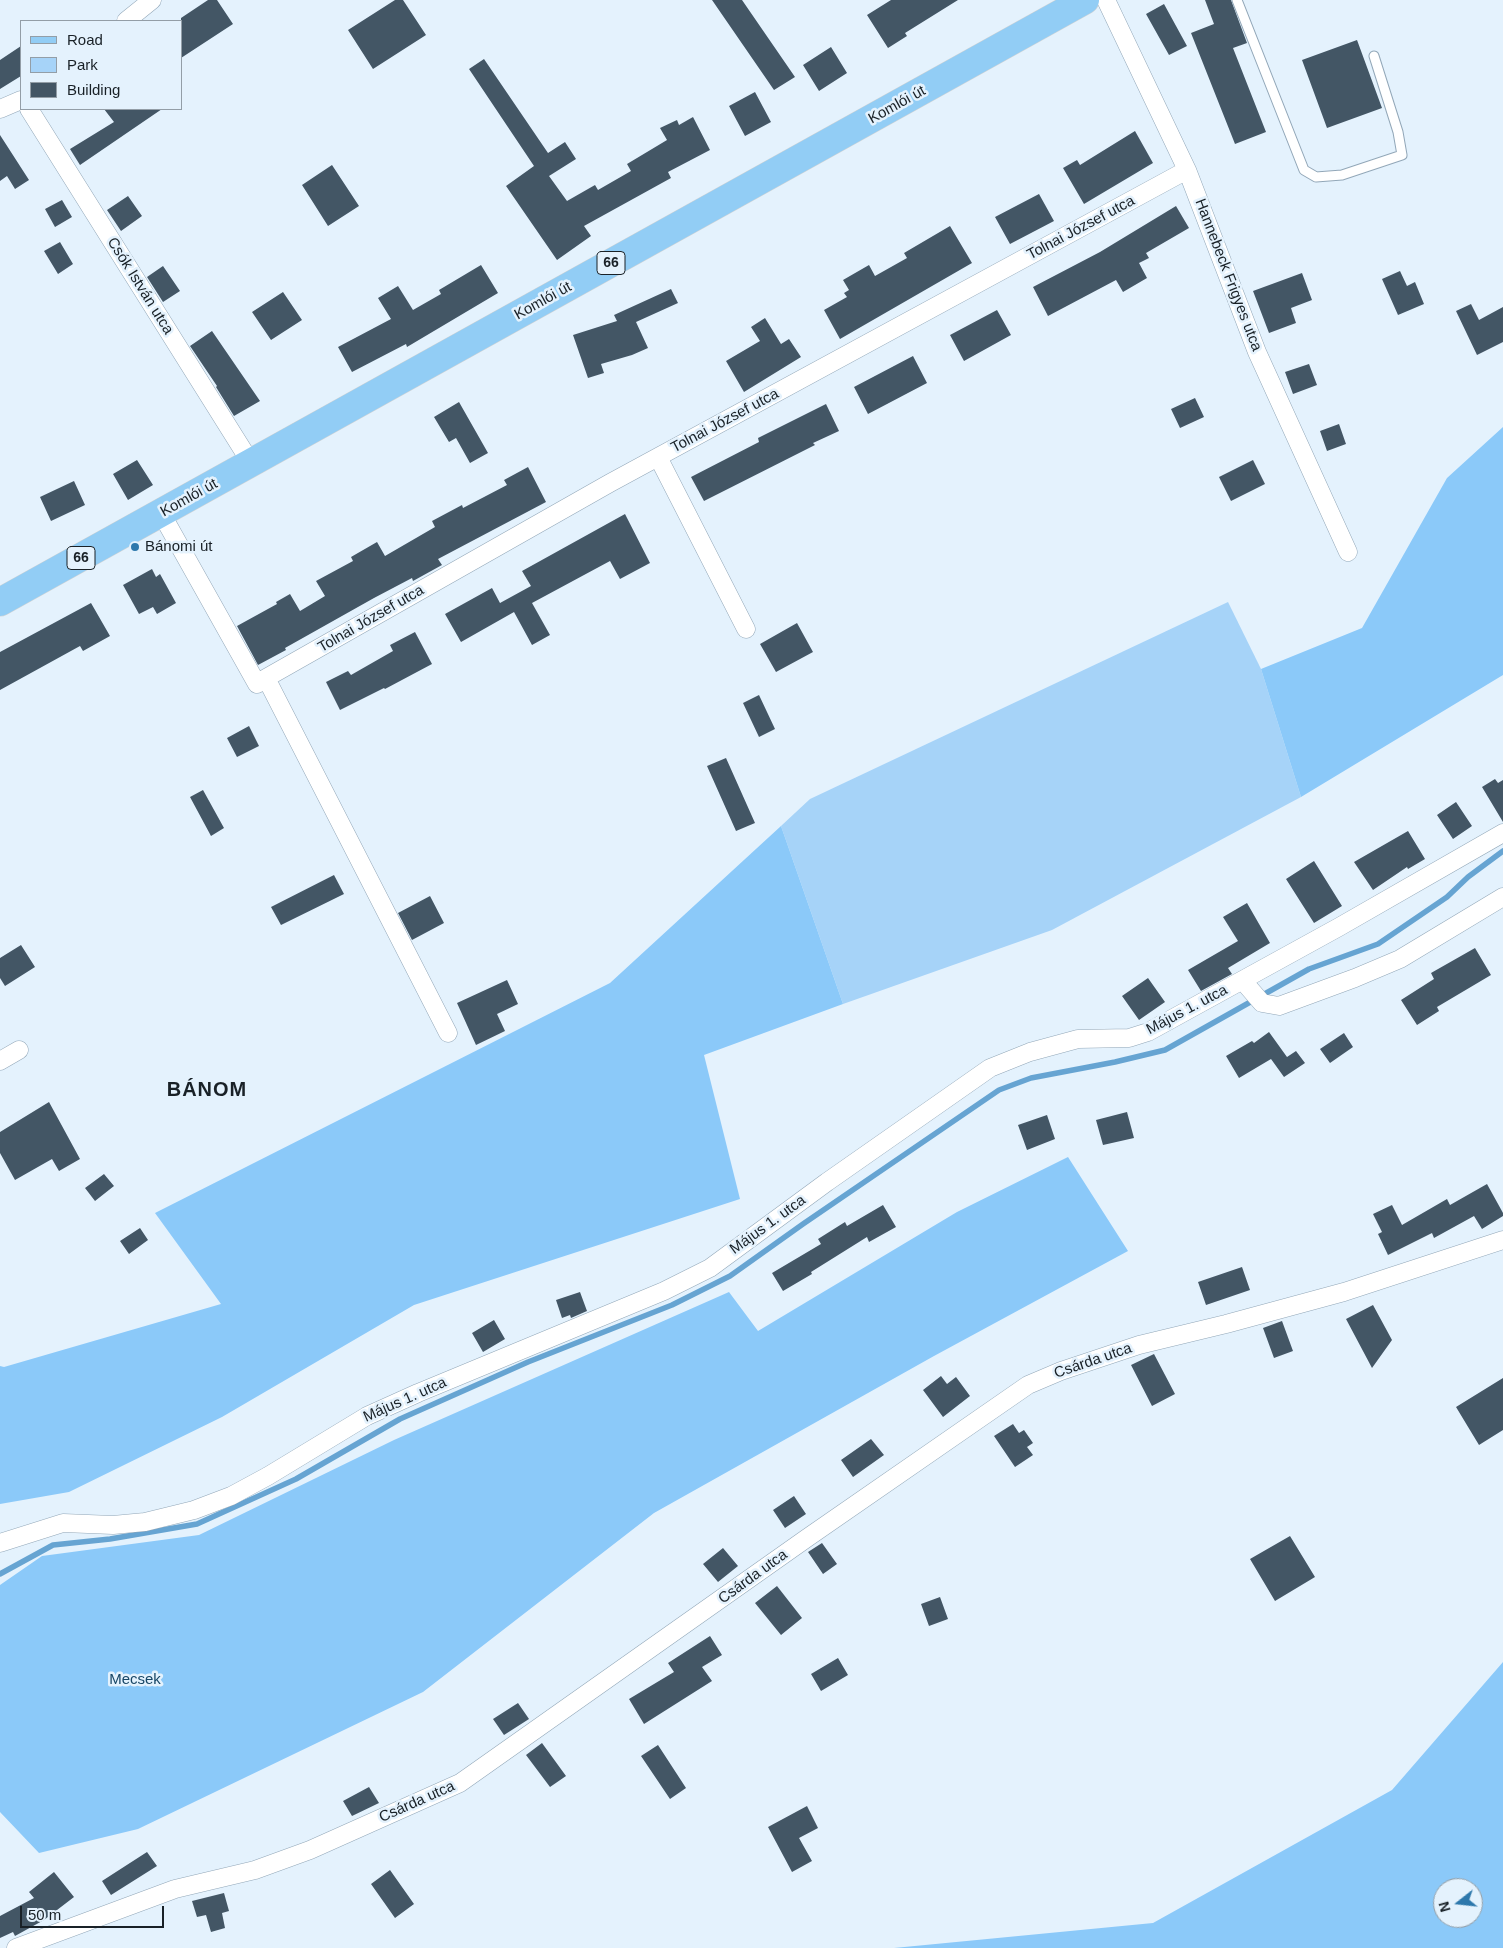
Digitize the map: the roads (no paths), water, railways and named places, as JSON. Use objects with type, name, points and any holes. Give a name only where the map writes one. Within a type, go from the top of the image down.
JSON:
[{"type":"main road","name":"Komlói út","points":[[0,602],[1085,0]]},
{"type":"street","points":[[127,20],[152,0]]},
{"type":"street","name":"Hannebeck Frigyes utca","points":[[1106,0],[1187,170],[1257,352],[1348,552]]},
{"type":"street","points":[[0,109],[20,100]]},
{"type":"street","name":"Csók István utca","points":[[30,110],[251,463]]},
{"type":"street","name":"Tolnai József utca","points":[[266,678],[658,457],[1187,170]]},
{"type":"street","points":[[658,457],[746,629]]},
{"type":"street","points":[[161,513],[257,684],[266,678],[448,1033]]},
{"type":"street","name":"Május 1. utca","points":[[0,1543],[63,1523],[113,1524],[145,1522],[194,1510],[231,1496],[268,1476],[367,1416],[418,1392],[629,1306],[710,1268],[827,1182],[990,1068],[1030,1052],[1078,1039],[1130,1038],[1253,992],[1503,833]]},
{"type":"street","points":[[1253,992],[1279,1006],[1400,959],[1503,896]]},
{"type":"street","points":[[0,1061],[19,1050]]},
{"type":"street","name":"Csárda utca","points":[[16,1948],[175,1889],[255,1870],[310,1850],[460,1783],[807,1538],[1028,1385],[1061,1371],[1139,1345],[1344,1292],[1503,1240]]},
{"type":"lane","points":[[1237,0],[1304,170],[1316,177],[1342,175],[1402,155],[1398,132],[1374,56]]},
{"type":"waterway","points":[[0,1574],[53,1545],[110,1539],[197,1524],[296,1479],[400,1419],[528,1362],[672,1305],[730,1276],[999,1090],[1031,1078],[1115,1062],[1165,1050],[1309,969],[1378,944],[1447,897],[1468,877],[1503,851]]},
{"type":"place","name":"Bánomi út","points":[[135,547]]},
{"type":"district","name":"BÁNOM","points":[[207,1090]]},
{"type":"park label","name":"Mecsek","points":[[135,1680]]}]
